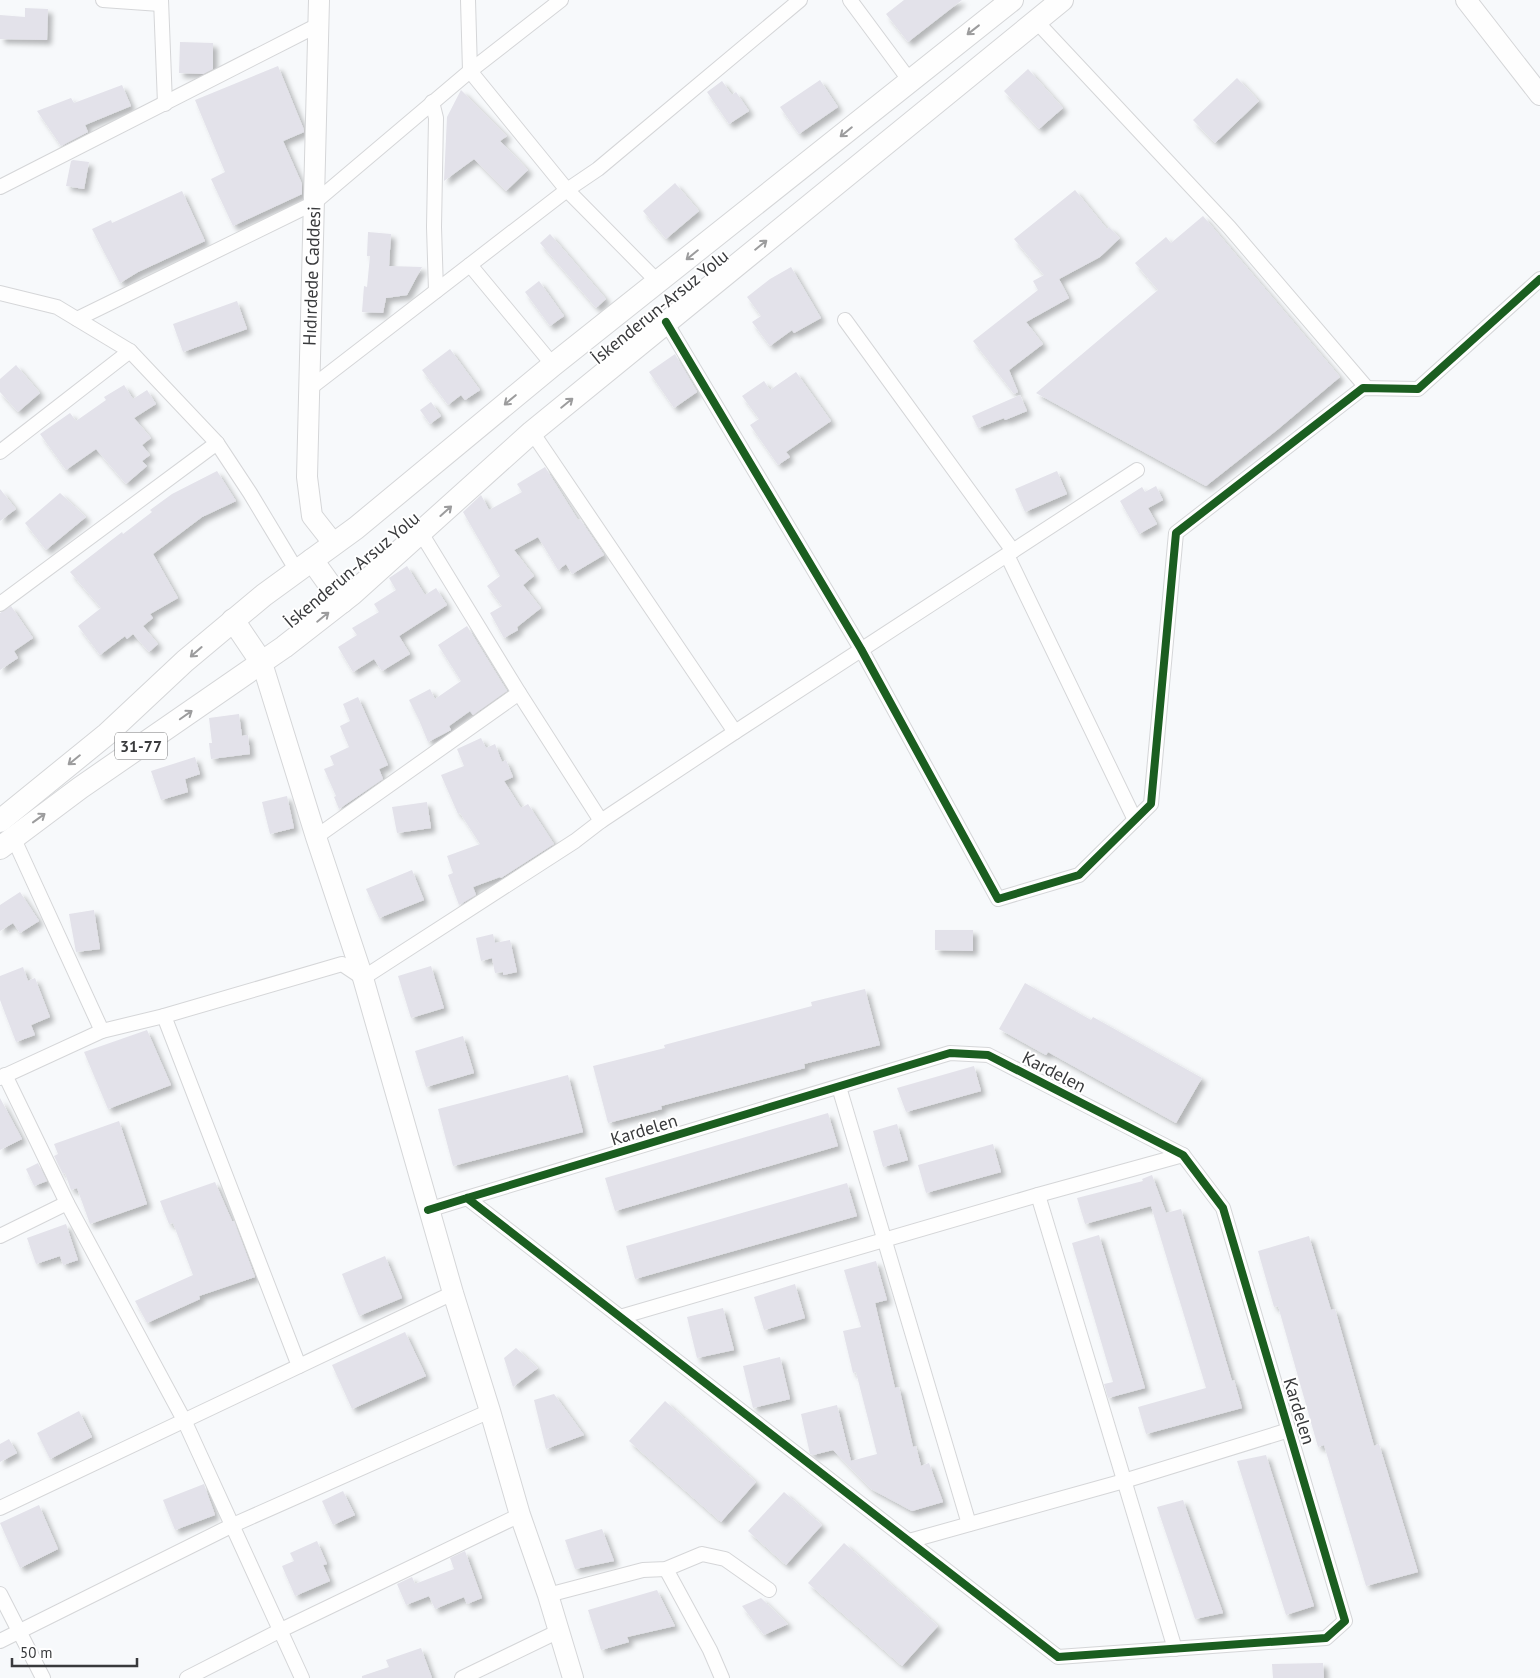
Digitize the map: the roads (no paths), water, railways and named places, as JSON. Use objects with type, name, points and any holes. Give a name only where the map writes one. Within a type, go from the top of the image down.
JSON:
[{"type":"main road","name":"İskenderun-Arsuz Yolu","points":[[5,824],[232,620],[356,528],[553,365],[1012,0]]},
{"type":"main road","name":"İskenderun-Arsuz Yolu","points":[[5,824],[80,788],[262,662],[342,602],[532,432],[1062,0]]},
{"type":"main road","points":[[305,565],[342,602]]},
{"type":"main road","points":[[232,620],[262,662]]},
{"type":"street","points":[[103,0],[161,2],[164,104]]},
{"type":"street","name":"Hıdırdede Caddesi","points":[[319,0],[307,477],[312,516],[334,544]]},
{"type":"street","points":[[468,0],[470,71],[567,190],[658,282]]},
{"type":"street","points":[[77,319],[314,203],[432,102],[561,0]]},
{"type":"street","points":[[309,389],[567,190],[598,169],[800,0]]},
{"type":"street","points":[[850,0],[910,81]]},
{"type":"street","points":[[1466,0],[1540,95]]},
{"type":"street","points":[[666,322],[862,650],[998,899],[1079,875],[1151,804],[1176,533],[1366,387],[1230,227],[1036,21]]},
{"type":"street","points":[[0,187],[318,25]]},
{"type":"street","points":[[432,102],[436,118],[434,227],[436,291]]},
{"type":"street","points":[[470,265],[553,365]]},
{"type":"street","points":[[1363,388],[1418,389],[1540,278]]},
{"type":"street","points":[[0,293],[57,307],[130,351],[217,443],[250,493],[305,565]]},
{"type":"street","points":[[845,320],[1010,553],[1135,820]]},
{"type":"street","points":[[0,452],[130,351]]},
{"type":"street","points":[[532,432],[735,732]]},
{"type":"street","points":[[0,604],[217,443]]},
{"type":"street","points":[[363,978],[575,841],[601,821],[735,732],[1137,470]]},
{"type":"street","points":[[421,533],[519,693],[601,821]]},
{"type":"street","points":[[262,662],[316,838],[363,978],[428,1210],[520,1515],[548,1595],[573,1678]]},
{"type":"street","points":[[316,838],[519,693]]},
{"type":"street","points":[[5,824],[102,1031]]},
{"type":"street","points":[[302,1678],[184,1420],[66,1203],[3,1076],[102,1031],[164,1016],[342,964],[363,978]]},
{"type":"street","points":[[164,1016],[299,1366]]},
{"type":"street","name":"Kardelen","points":[[428,1210],[950,1053],[988,1055],[1183,1155],[1223,1208],[1345,1621],[1326,1638],[1175,1648]]},
{"type":"street","points":[[839,1087],[969,1524]]},
{"type":"street","points":[[620,1317],[1038,1195],[1183,1155]]},
{"type":"street","points":[[467,1198],[1058,1657],[1175,1648],[1038,1195]]},
{"type":"street","points":[[0,1236],[66,1203]]},
{"type":"street","points":[[0,1508],[453,1293]]},
{"type":"street","points":[[0,1641],[233,1525],[490,1411]]},
{"type":"street","points":[[909,1541],[1124,1481],[1289,1430]]},
{"type":"street","points":[[187,1678],[279,1631],[520,1515]]},
{"type":"street","points":[[548,1595],[643,1570],[666,1568],[702,1554],[725,1559],[769,1590]]},
{"type":"street","points":[[666,1568],[710,1650],[722,1678]]},
{"type":"street","points":[[0,1594],[43,1678]]},
{"type":"street","points":[[462,1678],[559,1631]]}]
